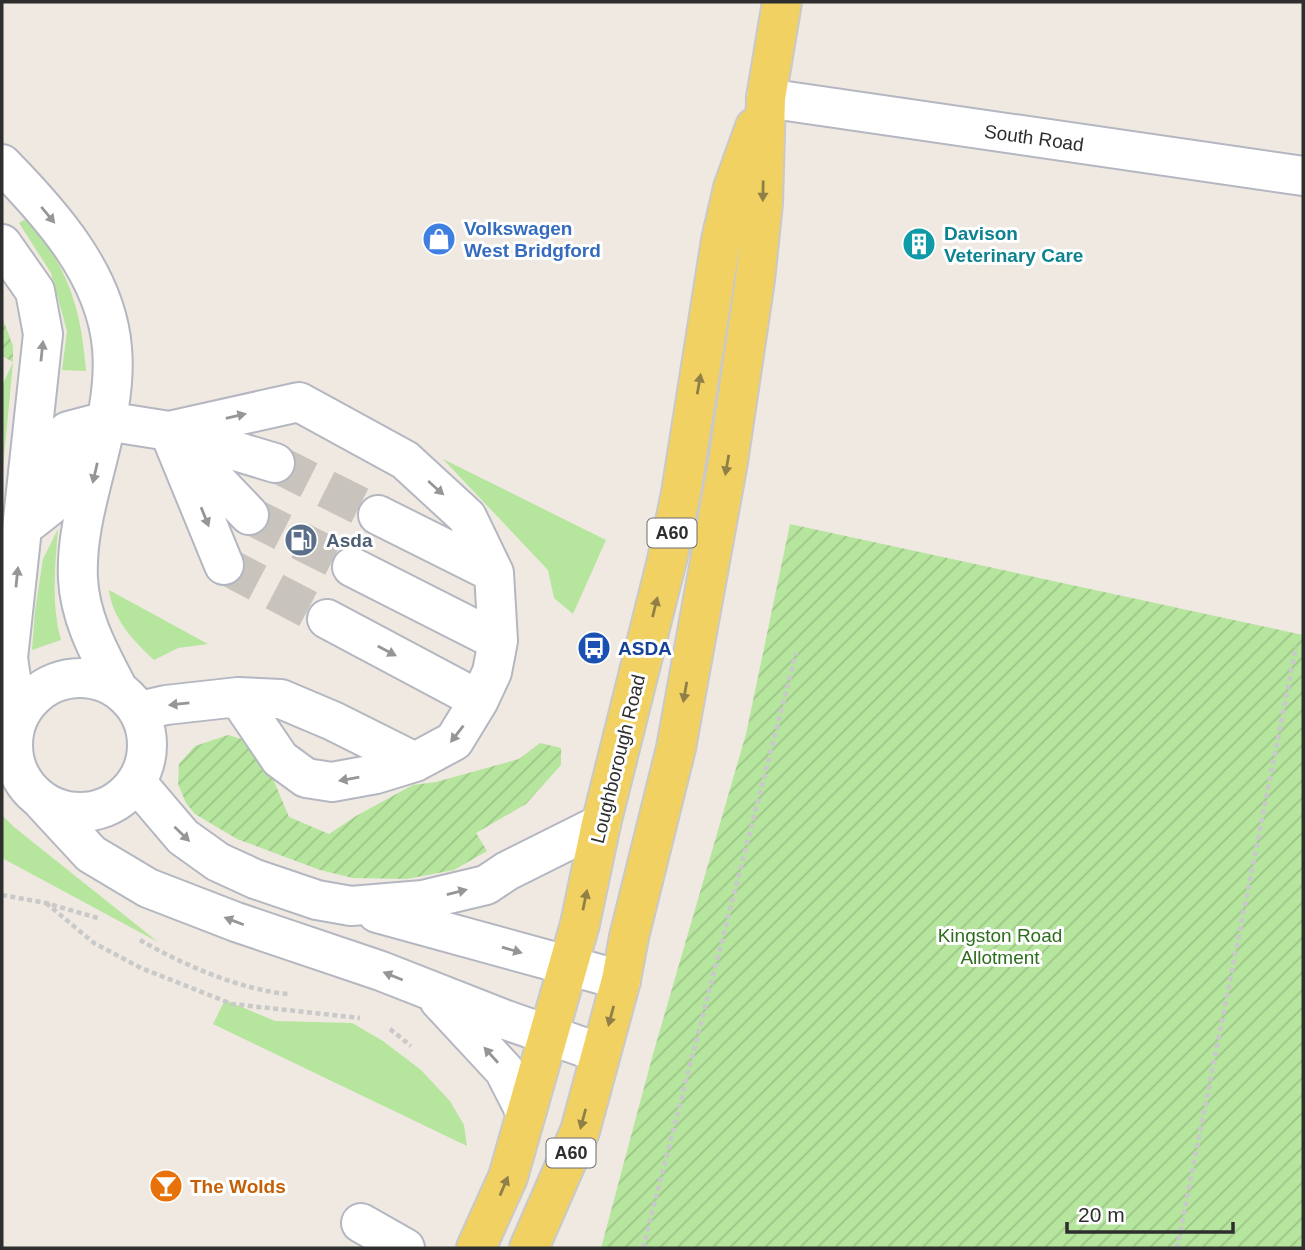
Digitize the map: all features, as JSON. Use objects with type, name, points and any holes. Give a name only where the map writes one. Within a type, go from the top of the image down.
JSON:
[{"type":"main road","name":"Loughborough Road","points":[[530,1248],[580,1131],[621,980],[629,937],[676,748],[728,462],[757,267],[763,203],[766,98],[782,2]]},
{"type":"main road","name":"Loughborough Road","points":[[476,1248],[508,1177],[580,924],[601,824],[670,547],[721,240],[733,188],[766,98]]},
{"type":"street","name":"South Road","points":[[766,98],[1303,176]]},
{"type":"street","points":[[2,164],[50,218],[84,264],[104,312],[113,348],[106,421],[80,539],[78,580],[89,632],[147,735],[146,760],[137,783],[118,802],[93,811],[66,812],[42,801]]},
{"type":"street","points":[[3,247],[35,291],[43,334],[8,658],[17,718]]},
{"type":"street","points":[[169,431],[299,402],[405,460],[467,517],[494,573],[498,641],[492,672],[479,700],[454,741],[415,762],[376,774],[332,782],[306,778],[280,759],[238,697]]},
{"type":"street","points":[[23,527],[51,505],[68,431],[106,421],[169,431],[275,463]]},
{"type":"street","points":[[169,431],[249,515]]},
{"type":"street","points":[[169,431],[224,565]]},
{"type":"street","points":[[378,515],[494,573]]},
{"type":"street","points":[[352,567],[498,641]]},
{"type":"street","points":[[327,619],[479,700]]},
{"type":"street","points":[[415,762],[333,721],[281,699],[238,697],[166,705],[129,700],[96,678],[72,677],[49,683],[30,698],[17,718],[12,740],[14,764],[25,785],[91,854],[148,888],[600,1053]]},
{"type":"street","points":[[137,783],[183,837],[218,862],[255,879],[317,901],[351,906],[621,980]]},
{"type":"street","points":[[351,906],[423,900],[486,885],[507,871],[601,824]]},
{"type":"street","points":[[432,992],[504,1070],[526,1114]]},
{"type":"street","points":[[361,1223],[405,1248]]},
{"type":"path","points":[[1177,1248],[1296,647]]},
{"type":"path","points":[[643,1248],[796,653]]},
{"type":"path","points":[[2,895],[46,903],[94,943],[141,968],[232,1004],[366,1019]]},
{"type":"path","points":[[389,1028],[418,1051]]},
{"type":"green space","points":[[27,218],[53,254],[70,289],[80,327],[86,371],[62,370],[67,331],[51,273],[19,223]]},
{"type":"green space","points":[[2,317],[13,346],[13,362],[2,356]]},
{"type":"green space","points":[[13,362],[2,478],[2,386]]},
{"type":"green space","points":[[443,459],[606,540],[573,614],[554,598],[548,570]]},
{"type":"green space","name":"Kingston Road Allotment","points":[[790,524],[1303,635],[1303,1248],[601,1248],[653,1054],[746,734]]},
{"type":"green space","points":[[58,529],[55,599],[61,640],[32,650],[43,559]]},
{"type":"green space","points":[[109,590],[208,644],[178,648],[154,660],[119,620]]},
{"type":"green space","points":[[228,735],[248,741],[274,781],[289,817],[329,834],[413,785],[436,782],[519,759],[540,743],[561,748],[561,765],[526,804],[476,833],[487,851],[454,870],[407,879],[353,878],[320,870],[237,839],[195,814],[186,803],[178,784],[179,764],[195,746]]},
{"type":"green space","points":[[2,815],[14,827],[158,942],[2,858]]},
{"type":"green space","points":[[225,1000],[275,1021],[352,1023],[383,1041],[421,1070],[450,1101],[464,1125],[467,1146],[213,1024]]},
{"type":"tunnel","points":[[275,463],[378,515]]},
{"type":"tunnel","points":[[249,515],[352,567]]},
{"type":"tunnel","points":[[224,565],[327,619]]},
{"type":"place","name":"Volkswagen West Bridgford","points":[[439,239]]},
{"type":"place","name":"Davison Veterinary Care","points":[[919,244]]},
{"type":"place","name":"Asda","points":[[301,540]]},
{"type":"place","name":"ASDA","points":[[594,648]]},
{"type":"place","name":"The Wolds","points":[[166,1186]]}]
